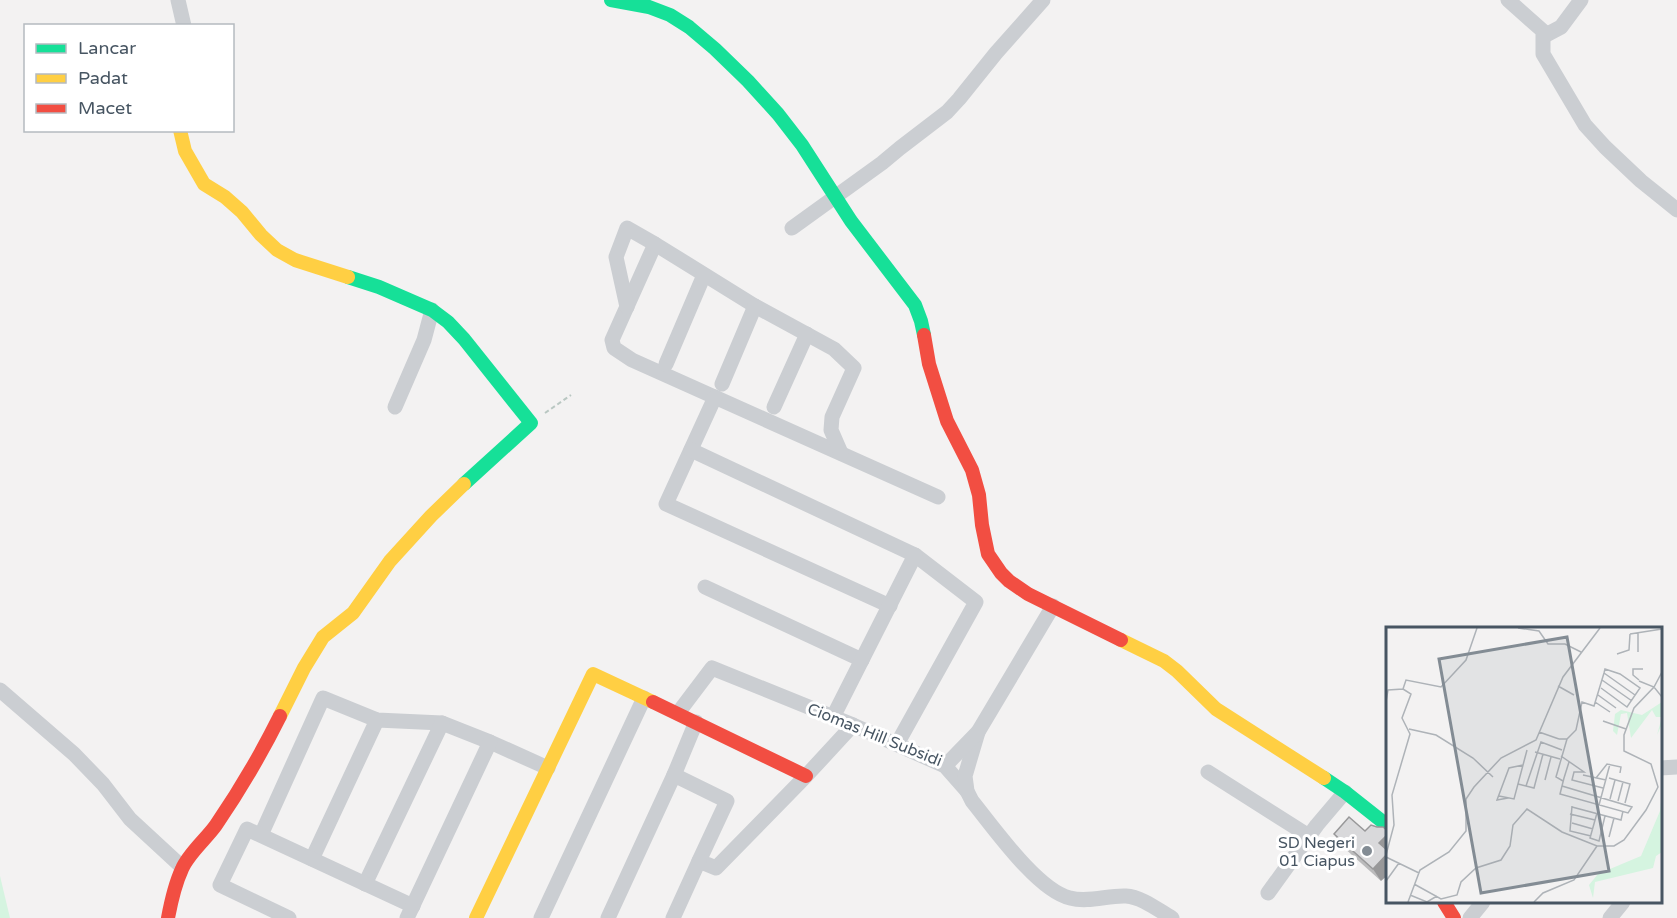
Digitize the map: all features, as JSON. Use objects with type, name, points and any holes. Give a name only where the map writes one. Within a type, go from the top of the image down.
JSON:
[{"type":"street","points":[[178,0],[183,24]]},
{"type":"street","points":[[611,0],[649,7],[670,15],[689,27],[715,49],[778,114],[802,145],[850,221],[915,305],[921,321],[929,364],[947,421],[972,470],[979,495],[988,554],[1001,573],[1028,594],[1164,661],[1177,670],[1216,709],[1345,792],[1386,824]]},
{"type":"street","points":[[792,228],[882,163],[946,112],[1043,0]]},
{"type":"street","points":[[1508,0],[1540,27],[1544,36],[1543,54],[1585,125],[1641,181],[1677,210]]},
{"type":"street","points":[[1544,36],[1561,27],[1581,0]]},
{"type":"street","points":[[168,918],[182,867],[214,827],[243,784],[304,668],[323,637],[353,613],[390,561],[454,492],[531,423],[464,339],[448,322],[432,310],[379,287],[295,261],[277,249],[261,235],[242,212],[225,197],[204,184],[185,151],[180,132]]},
{"type":"street","points":[[627,307],[616,257],[627,228],[754,306],[834,349],[854,368],[832,417],[831,430],[841,453]]},
{"type":"street","points":[[655,244],[612,340],[614,348],[632,360],[718,391],[841,453],[938,497]]},
{"type":"street","points":[[666,364],[704,275]]},
{"type":"street","points":[[754,306],[666,504],[890,606]]},
{"type":"street","points":[[395,407],[424,340],[432,310]]},
{"type":"street","points":[[774,407],[807,334]]},
{"type":"street","points":[[691,450],[915,555],[976,602],[897,744]]},
{"type":"street","points":[[833,717],[915,555]]},
{"type":"street","points":[[705,587],[862,660]]},
{"type":"street","name":"Ciomas Hill Subsidi","points":[[678,713],[712,668],[853,725],[945,766],[978,732],[1053,606]]},
{"type":"street","points":[[476,918],[593,674],[678,713],[806,777]]},
{"type":"street","points":[[0,690],[74,754],[103,784],[130,819],[182,867]]},
{"type":"street","points":[[261,835],[323,698],[377,720],[442,723],[548,768]]},
{"type":"street","points":[[541,918],[644,698]]},
{"type":"street","points":[[312,859],[377,720]]},
{"type":"street","points":[[608,918],[696,722]]},
{"type":"street","points":[[365,884],[442,723]]},
{"type":"street","points":[[699,861],[716,868],[806,777],[853,725]]},
{"type":"street","points":[[978,732],[965,776],[968,791],[972,801],[1020,862],[1059,895],[1080,900],[1125,896],[1134,898],[1172,918]]},
{"type":"street","points":[[289,918],[220,885],[248,829],[365,884],[410,912],[490,742]]},
{"type":"street","points":[[945,766],[968,791]]},
{"type":"street","points":[[1662,768],[1677,767]]},
{"type":"street","points":[[1208,772],[1309,836]]},
{"type":"street","points":[[673,918],[727,801],[674,775]]},
{"type":"street","points":[[1268,892],[1345,792]]},
{"type":"street","points":[[1445,903],[1454,918]]},
{"type":"street","points":[[1470,918],[1481,903]]},
{"type":"street","points":[[1610,918],[1622,903]]},
{"type":"path","points":[[531,423],[571,395]]},
{"type":"green space","points":[[0,876],[10,918],[0,918]]},
{"type":"building","points":[[1349,817],[1365,831],[1371,825],[1383,827],[1386,829],[1386,836],[1379,843],[1386,849],[1386,855],[1373,869],[1334,834]]},
{"type":"traffic: fast","points":[[611,0],[649,7],[670,15],[689,27],[748,81],[802,145],[851,221],[915,305],[924,335]]},
{"type":"traffic: fast","points":[[348,277],[379,287],[432,310],[448,322],[531,423],[464,484]]},
{"type":"traffic: fast","points":[[1324,778],[1386,824]]},
{"type":"traffic: slow","points":[[180,132],[185,151],[204,184],[225,197],[242,212],[277,250],[295,260],[348,277]]},
{"type":"traffic: slow","points":[[280,716],[304,668],[323,637],[353,613],[390,561],[464,484]]},
{"type":"traffic: slow","points":[[1121,640],[1164,661],[1216,709],[1324,778]]},
{"type":"traffic: slow","points":[[476,918],[593,674],[653,702]]},
{"type":"traffic: jam","points":[[924,335],[929,364],[947,421],[972,470],[979,495],[988,554],[1001,573],[1028,594],[1121,640]]},
{"type":"traffic: jam","points":[[653,702],[806,776]]},
{"type":"traffic: jam","points":[[168,918],[175,887],[185,863],[216,825],[233,799],[280,716]]},
{"type":"traffic: jam","points":[[1445,903],[1454,918]]},
{"type":"place","name":"SD Negeri 01 Ciapus","points":[[1367,851]]}]
